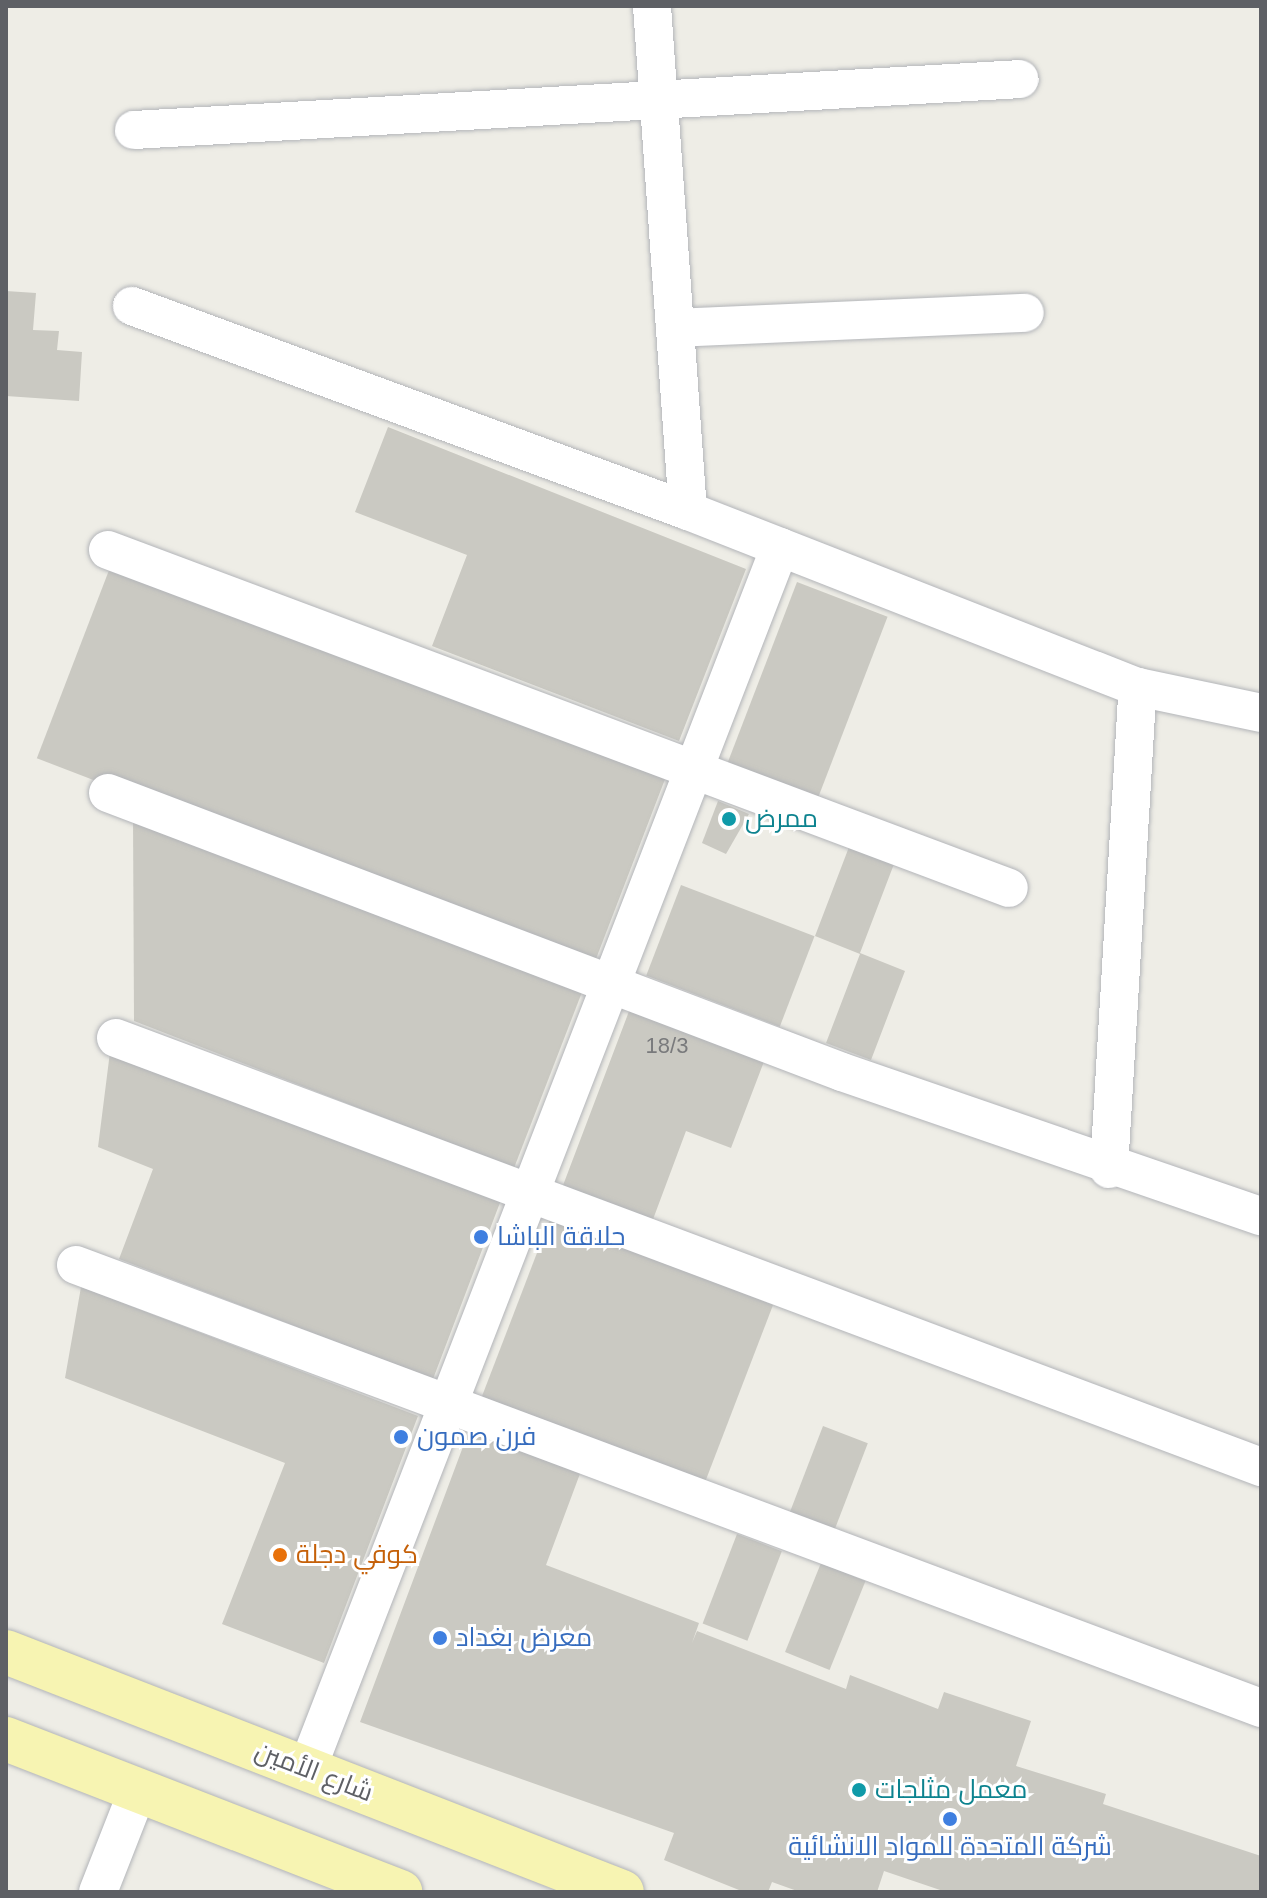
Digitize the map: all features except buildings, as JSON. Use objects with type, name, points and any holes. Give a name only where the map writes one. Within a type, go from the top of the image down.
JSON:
[{"type":"main road","name":"شارع الأمين","points":[[6,1652],[622,1892]]},
{"type":"main road","points":[[6,1739],[400,1892]]},
{"type":"street","points":[[652,6],[688,511]]},
{"type":"street","points":[[134,130],[658,97],[1020,79]]},
{"type":"street","points":[[132,306],[688,511],[1138,687],[1261,713]]},
{"type":"street","points":[[675,328],[1025,313]]},
{"type":"street","points":[[307,1769],[780,547]]},
{"type":"street","points":[[108,550],[1009,888]]},
{"type":"street","points":[[1109,1169],[1138,687]]},
{"type":"street","points":[[108,793],[1109,1169],[1261,1216]]},
{"type":"street","points":[[116,1038],[1261,1467]]},
{"type":"street","points":[[76,1265],[1261,1708]]},
{"type":"street","points":[[98,1892],[138,1790]]},
{"type":"place","name":"ممرض","points":[[729,819]]},
{"type":"place","name":"حلاقة الباشا","points":[[481,1237]]},
{"type":"place","name":"فرن صمون","points":[[401,1437]]},
{"type":"place","name":"كوفي دجلة","points":[[280,1555]]},
{"type":"place","name":"معرض بغداد","points":[[440,1638]]},
{"type":"place","name":"معمل مثلجات","points":[[859,1790]]},
{"type":"place","name":"شركة المتحدة للمواد الانشائية","points":[[950,1819]]}]
